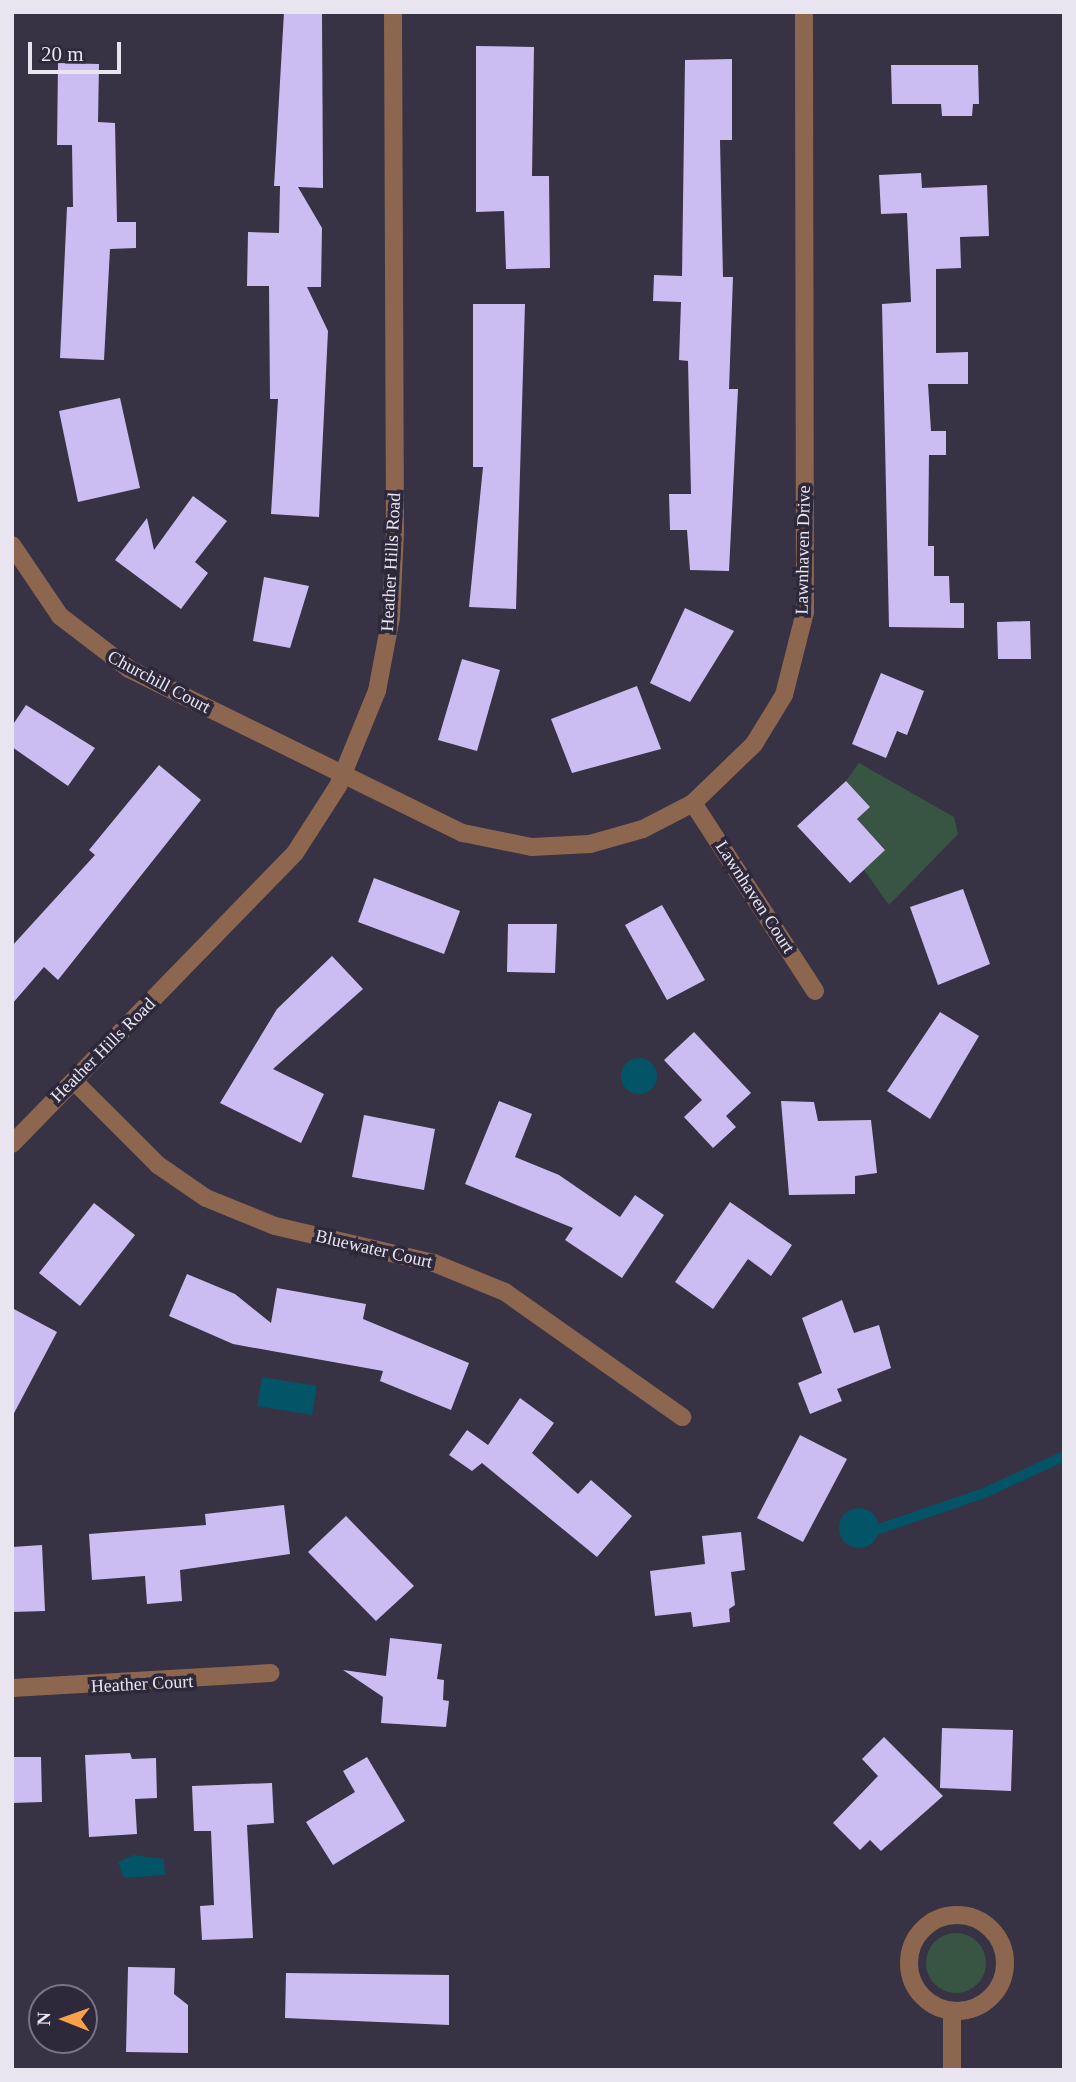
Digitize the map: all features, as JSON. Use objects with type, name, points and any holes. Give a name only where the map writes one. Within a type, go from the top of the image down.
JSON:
[{"type":"street","name":"Heather Hills Road","points":[[12,1144],[278,873],[343,775],[377,691],[392,605],[393,12]]},
{"type":"street","name":"Lawnhaven Drive","points":[[343,775],[463,833],[532,847],[604,841],[693,803],[754,744],[784,695],[804,612],[804,12]]},
{"type":"street","name":"Churchill Court","points":[[12,544],[50,604],[90,643],[149,680],[343,775]]},
{"type":"street","name":"Lawnhaven Court","points":[[693,803],[815,991]]},
{"type":"street","name":"Bluewater Court","points":[[74,1081],[143,1152],[206,1198],[275,1226],[426,1260],[505,1292],[682,1417]]},
{"type":"street","name":"Heather Court","points":[[12,1688],[271,1673]]},
{"type":"street","points":[[957,1914],[987,1926],[1004,1953],[1004,1969],[990,1998],[952,2011],[923,1998],[909,1961],[926,1925],[957,1914]]},
{"type":"street","points":[[952,2011],[952,2070]]},
{"type":"green space","points":[[859,763],[954,817],[958,834],[889,905],[864,870],[885,849],[857,819],[870,807],[846,781]]},
{"type":"green space","points":[[950,1933],[962,1933],[981,1946],[986,1963],[984,1975],[973,1988],[962,1993],[950,1993],[931,1980],[926,1969],[926,1957],[939,1938]]},
{"type":"water","points":[[639,1058],[652,1063],[657,1076],[652,1089],[639,1094],[626,1089],[621,1076],[626,1063]]},
{"type":"water","points":[[262,1377],[317,1386],[312,1415],[257,1406]]},
{"type":"water","points":[[859,1508],[873,1514],[879,1528],[873,1542],[859,1548],[845,1542],[839,1528],[845,1514]]},
{"type":"water","points":[[134,1855],[164,1859],[165,1875],[124,1878],[118,1862]]},
{"type":"building","points":[[284,12],[322,12],[323,188],[298,187],[322,228],[321,287],[307,287],[328,331],[319,517],[271,514],[278,399],[270,399],[269,286],[247,286],[248,232],[279,233],[280,186],[274,186]]},
{"type":"building","points":[[476,46],[534,47],[532,176],[549,176],[550,268],[506,269],[504,211],[476,212]]},
{"type":"building","points":[[732,59],[732,140],[720,140],[723,277],[733,277],[729,389],[738,389],[729,571],[690,570],[687,530],[670,530],[669,494],[691,494],[688,361],[679,360],[681,302],[653,301],[654,275],[682,276],[685,60]]},
{"type":"building","points":[[58,63],[99,64],[98,122],[115,123],[117,222],[136,222],[136,248],[110,249],[104,360],[60,358],[67,207],[73,207],[72,145],[57,145]]},
{"type":"building","points":[[891,65],[978,65],[979,104],[973,104],[972,116],[942,116],[941,104],[892,104]]},
{"type":"building","points":[[921,173],[922,188],[987,185],[989,236],[960,237],[961,268],[936,269],[936,353],[968,352],[968,384],[928,384],[931,431],[946,431],[946,455],[929,455],[928,546],[934,546],[934,576],[949,576],[950,603],[964,603],[964,628],[889,627],[882,304],[911,302],[907,213],[881,214],[879,175]]},
{"type":"building","points":[[473,304],[525,304],[516,609],[469,607],[483,467],[473,467]]},
{"type":"building","points":[[120,398],[140,488],[78,502],[59,411]]},
{"type":"building","points":[[193,496],[227,521],[195,562],[208,573],[181,609],[115,560],[147,518],[154,550]]},
{"type":"building","points":[[264,577],[309,586],[290,648],[253,641]]},
{"type":"building","points":[[685,608],[734,631],[690,702],[650,683]]},
{"type":"building","points":[[1030,621],[1031,659],[998,659],[997,622]]},
{"type":"building","points":[[462,659],[500,670],[477,751],[438,740]]},
{"type":"building","points":[[881,673],[924,691],[907,735],[897,731],[886,758],[852,744]]},
{"type":"building","points":[[637,686],[661,749],[572,773],[551,719]]},
{"type":"building","points":[[26,705],[95,748],[68,786],[12,747],[12,726]]},
{"type":"building","points":[[159,765],[201,800],[58,980],[44,967],[12,1004],[12,946],[95,855],[89,850]]},
{"type":"building","points":[[846,781],[870,807],[857,819],[885,850],[850,883],[797,826]]},
{"type":"building","points":[[374,878],[460,911],[444,954],[358,922]]},
{"type":"building","points":[[963,889],[990,964],[938,985],[910,907]]},
{"type":"building","points":[[662,905],[705,980],[667,1000],[625,925]]},
{"type":"building","points":[[508,924],[557,924],[555,973],[507,972]]},
{"type":"building","points":[[332,956],[363,989],[273,1069],[324,1094],[301,1143],[220,1103],[277,1009]]},
{"type":"building","points":[[940,1012],[979,1036],[930,1119],[887,1091]]},
{"type":"building","points":[[694,1032],[751,1093],[726,1116],[736,1127],[713,1148],[684,1117],[702,1100],[664,1060]]},
{"type":"building","points":[[499,1101],[532,1114],[515,1157],[559,1175],[620,1217],[635,1195],[664,1215],[622,1278],[565,1240],[573,1228],[465,1184]]},
{"type":"building","points":[[781,1101],[814,1102],[818,1121],[871,1120],[877,1173],[855,1176],[855,1194],[789,1195]]},
{"type":"building","points":[[364,1115],[435,1129],[424,1190],[352,1177]]},
{"type":"building","points":[[730,1202],[792,1245],[771,1276],[748,1259],[713,1309],[675,1282]]},
{"type":"building","points":[[94,1203],[135,1235],[80,1306],[39,1273]]},
{"type":"building","points":[[187,1274],[235,1294],[271,1323],[277,1288],[366,1304],[363,1319],[469,1363],[451,1410],[380,1381],[383,1371],[233,1344],[169,1316]]},
{"type":"building","points":[[842,1300],[854,1333],[879,1325],[891,1368],[837,1389],[842,1401],[810,1414],[798,1383],[822,1373],[802,1318]]},
{"type":"building","points":[[12,1308],[57,1332],[12,1417]]},
{"type":"building","points":[[520,1398],[554,1423],[532,1453],[578,1494],[591,1480],[632,1516],[597,1557],[482,1463],[472,1471],[449,1455],[467,1430],[488,1445]]},
{"type":"building","points":[[800,1435],[847,1459],[803,1542],[757,1518]]},
{"type":"building","points":[[284,1505],[290,1554],[180,1570],[182,1601],[147,1604],[145,1576],[92,1580],[89,1534],[206,1525],[205,1514]]},
{"type":"building","points":[[346,1516],[414,1586],[376,1621],[308,1552]]},
{"type":"building","points":[[741,1532],[745,1570],[731,1572],[735,1605],[729,1609],[730,1622],[693,1627],[691,1612],[655,1616],[650,1571],[705,1564],[702,1536]]},
{"type":"building","points":[[42,1545],[45,1611],[12,1612],[12,1547]]},
{"type":"building","points":[[390,1638],[442,1644],[437,1679],[444,1680],[443,1700],[449,1701],[446,1727],[381,1723],[383,1697],[343,1670],[386,1676]]},
{"type":"building","points":[[942,1728],[1013,1730],[1011,1791],[940,1788]]},
{"type":"building","points":[[884,1737],[943,1796],[881,1851],[870,1840],[860,1850],[833,1823],[878,1776],[862,1759]]},
{"type":"building","points":[[130,1753],[132,1759],[156,1758],[157,1798],[135,1799],[137,1834],[89,1837],[85,1755]]},
{"type":"building","points":[[12,1757],[41,1757],[42,1802],[12,1803]]},
{"type":"building","points":[[367,1757],[405,1821],[333,1865],[306,1822],[355,1792],[343,1771]]},
{"type":"building","points":[[272,1783],[274,1823],[247,1825],[253,1938],[202,1940],[200,1906],[214,1905],[211,1831],[194,1831],[192,1786]]},
{"type":"building","points":[[128,1967],[175,1968],[174,1994],[188,2005],[188,2053],[126,2052]]},
{"type":"building","points":[[286,1973],[449,1975],[449,2025],[285,2018]]},
{"type":"waterway","points":[[879,1529],[984,1493],[1064,1456]]}]
